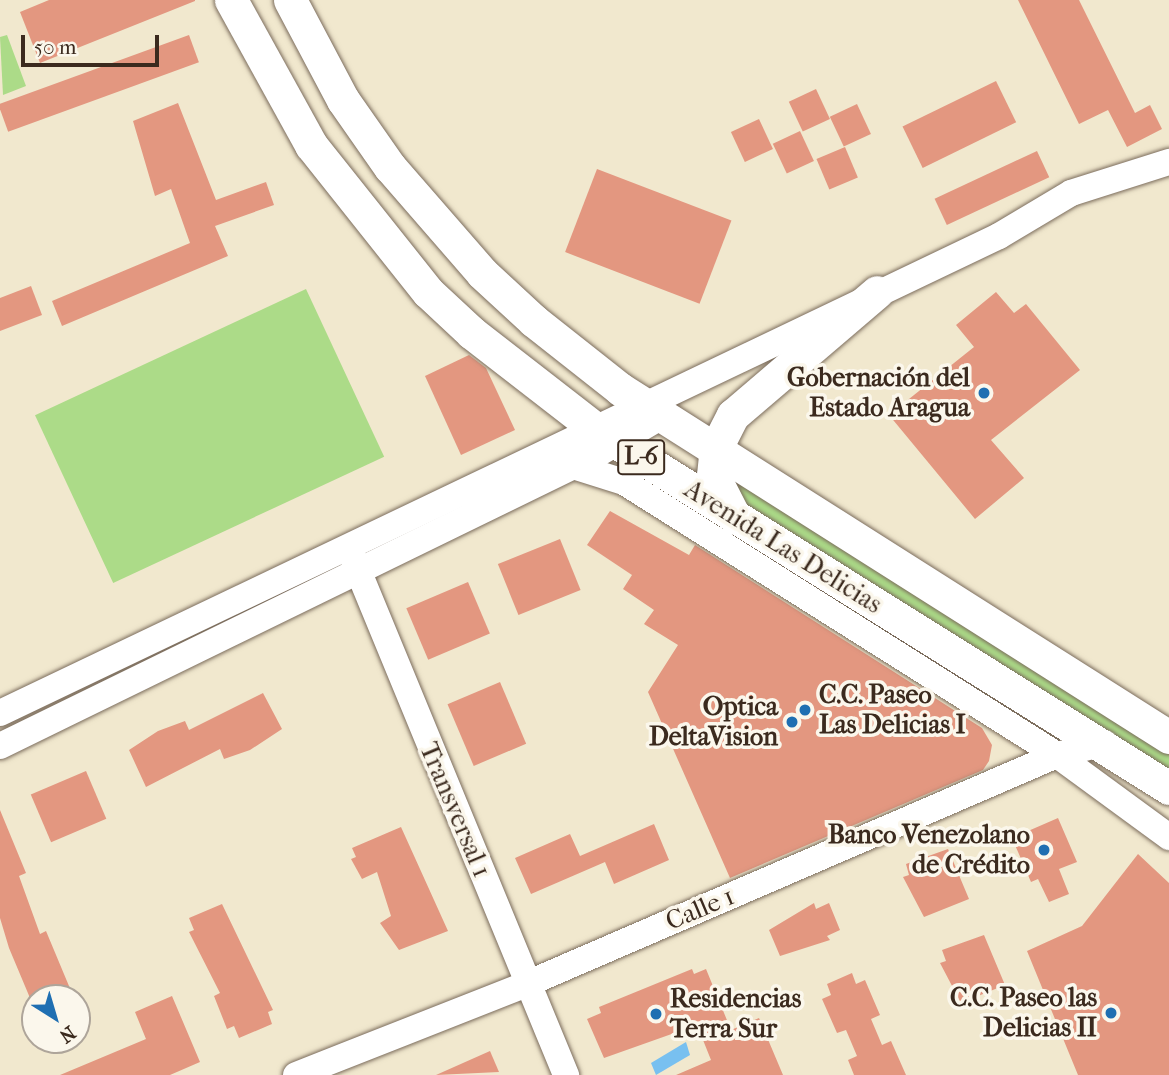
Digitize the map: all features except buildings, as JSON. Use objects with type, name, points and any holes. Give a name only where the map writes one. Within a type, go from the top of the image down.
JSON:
[{"type":"main road","name":"Avenida Las Delicias","points":[[231,0],[311,145],[428,292],[608,436],[736,520],[1105,743],[1169,788]]},
{"type":"main road","name":"Avenida Las Delicias","points":[[290,0],[343,100],[447,234],[534,321],[655,410],[1169,737]]},
{"type":"main road","points":[[736,520],[713,475],[716,448],[733,415],[763,384],[877,292]]},
{"type":"street","points":[[0,713],[352,557],[608,436],[877,292],[999,236],[1071,193],[1169,162]]},
{"type":"street","points":[[0,746],[352,557],[573,466],[608,436]]},
{"type":"street","points":[[573,466],[624,482],[1057,755],[1169,837]]},
{"type":"street","name":"Transversal 1","points":[[352,557],[566,1075]]},
{"type":"street","name":"Calle 1","points":[[296,1075],[528,984],[1057,755],[1105,743]]},
{"type":"green space","points":[[7,35],[26,86],[3,95],[0,37]]},
{"type":"green space","points":[[306,289],[384,457],[113,583],[35,415]]},
{"type":"green space","points":[[716,448],[1169,737],[1169,788],[736,520]]},
{"type":"water","points":[[686,1042],[690,1055],[656,1075],[651,1063]]},
{"type":"place","name":"Gobernación del Estado Aragua","points":[[984,393]]},
{"type":"place","name":"C.C. Paseo Las Delicias I","points":[[805,710]]},
{"type":"place","name":"Optica DeltaVision","points":[[792,722]]},
{"type":"place","name":"Banco Venezolano de Crédito","points":[[1044,850]]},
{"type":"place","name":"C.C. Paseo las Delicias II","points":[[1111,1013]]},
{"type":"place","name":"Residencias Terra Sur","points":[[656,1014]]}]
